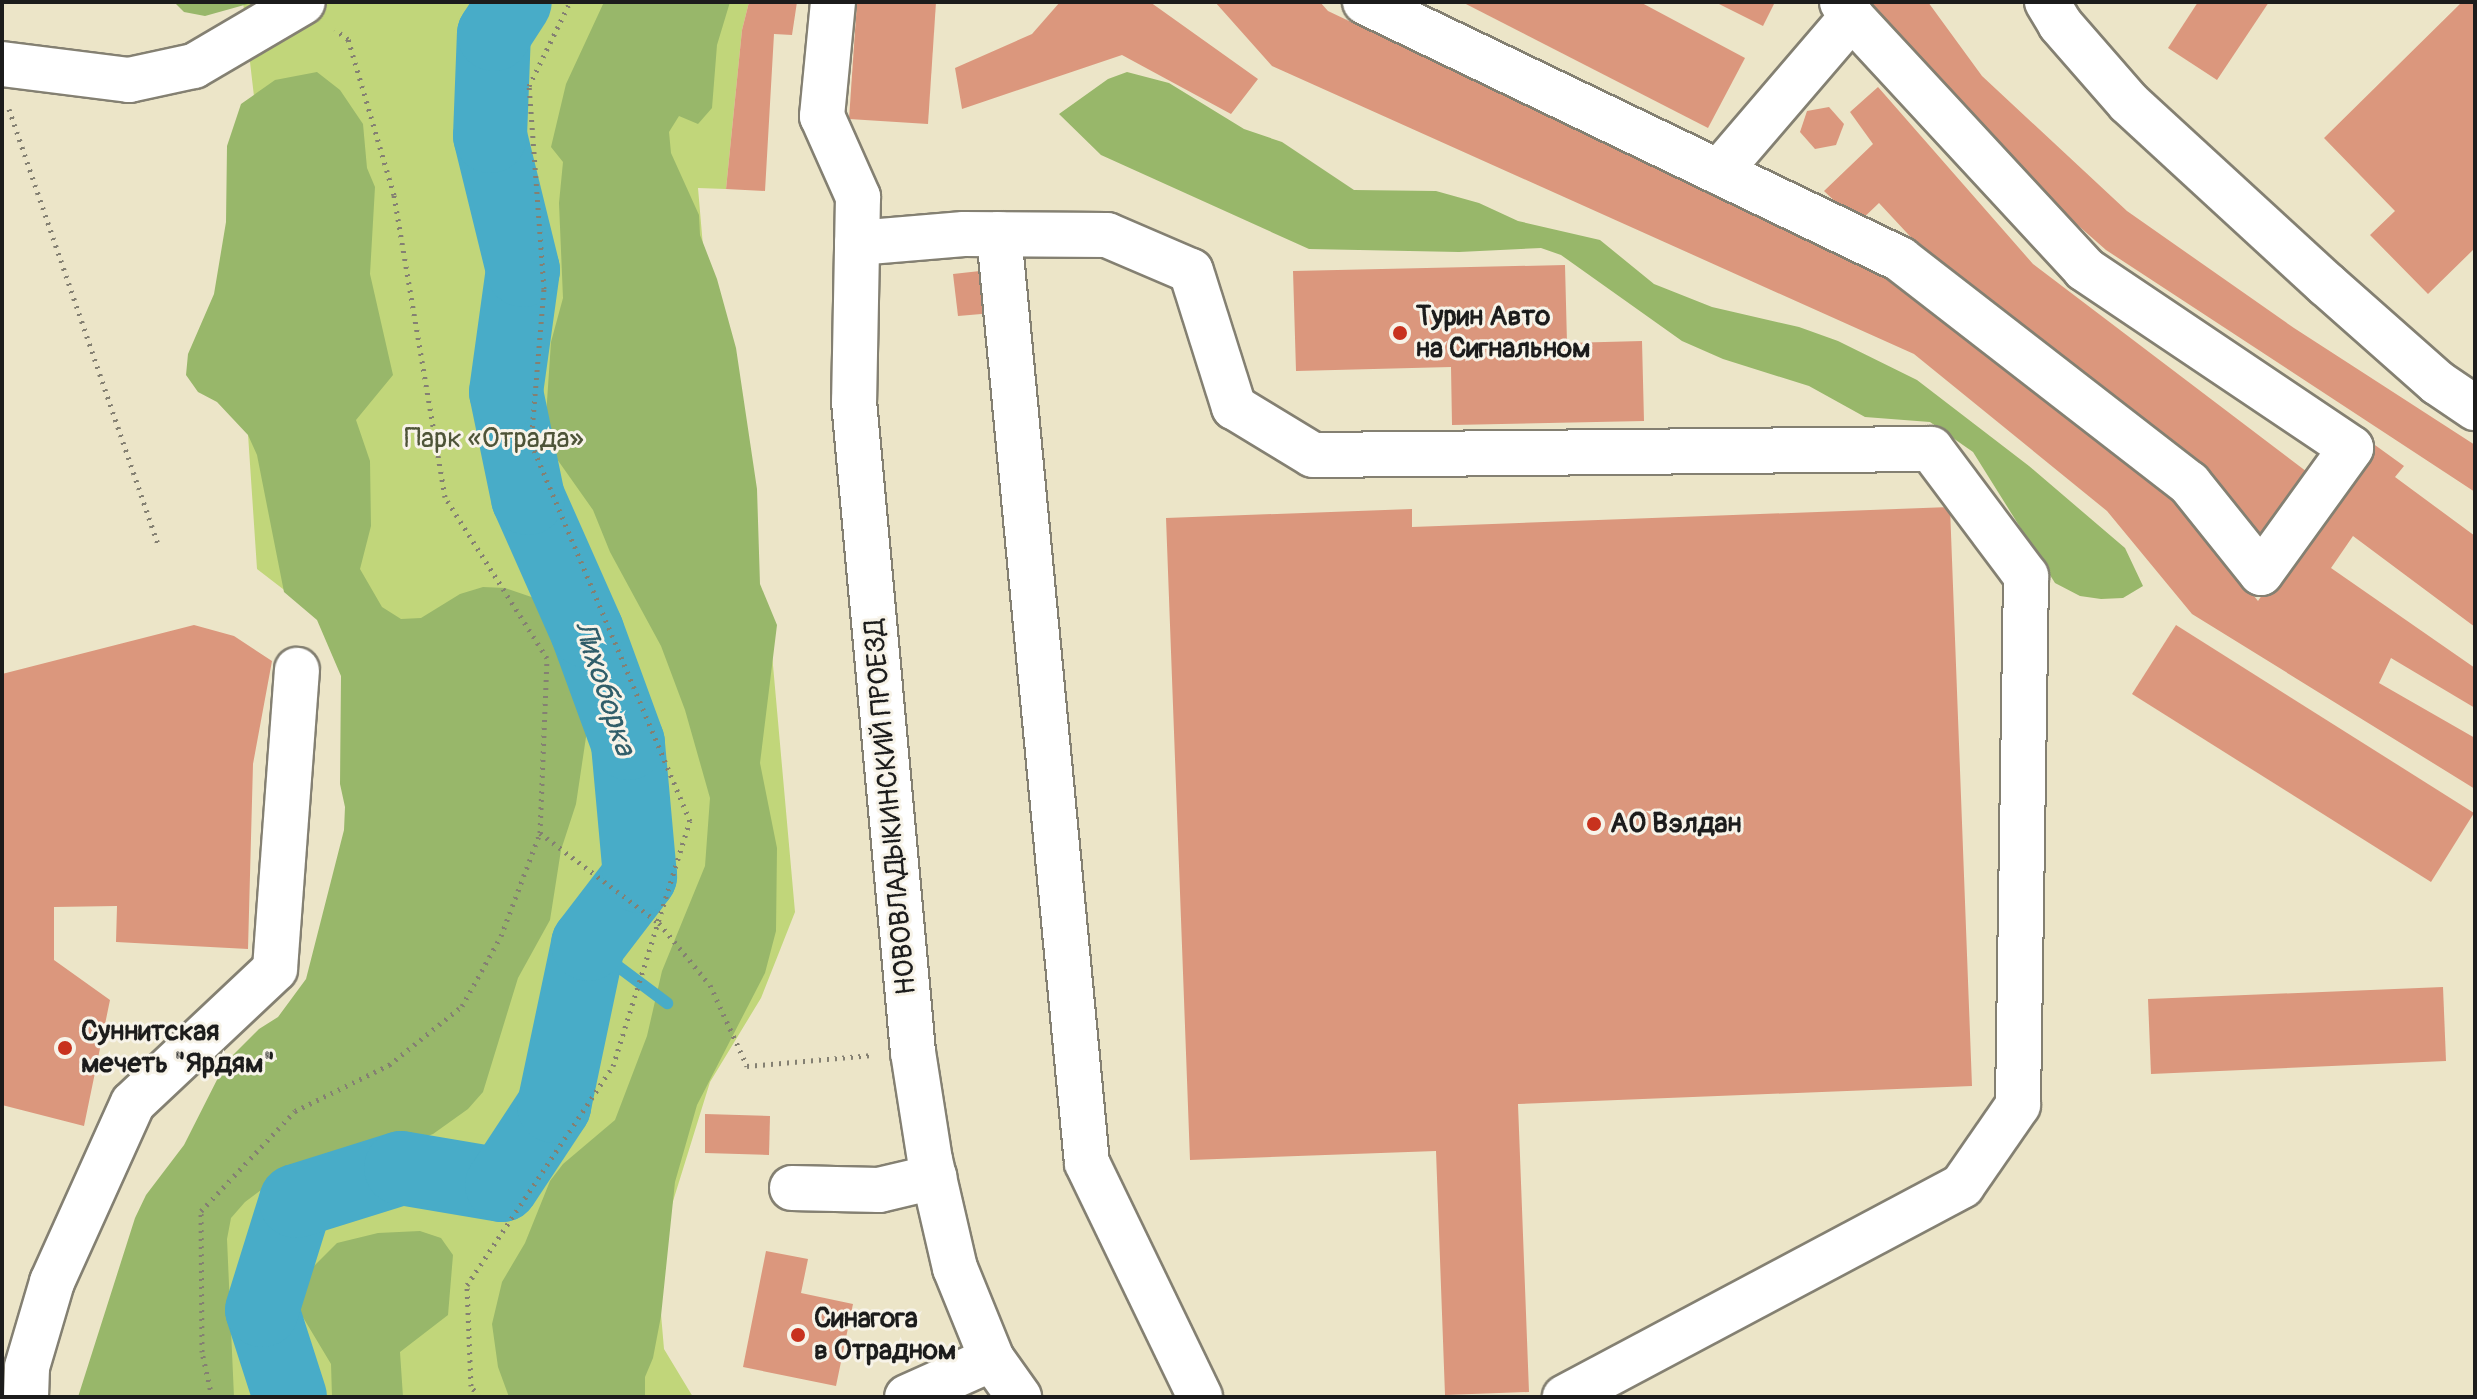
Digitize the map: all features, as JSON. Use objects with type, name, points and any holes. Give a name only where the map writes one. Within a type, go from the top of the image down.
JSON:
[{"type":"street","name":"НОВОВЛАДЫКИНСКИЙ ПРОЕЗД","points":[[833,2],[822,116],[858,197],[854,401],[913,1052],[934,1177],[955,1268],[992,1359],[1019,1397]]},
{"type":"street","points":[[1365,2],[1900,259],[2189,483],[2261,573],[2351,448],[2085,269],[1847,10],[1719,172]]},
{"type":"street","points":[[2047,2],[2060,24],[2129,103],[2438,383],[2475,408]]},
{"type":"street","points":[[4,84],[129,80],[194,66],[300,4]]},
{"type":"street","points":[[857,243],[999,234],[1107,235],[1191,271],[1234,407],[1313,455],[1931,449],[2026,576],[2018,1105],[1962,1186],[1565,1397]]},
{"type":"street","points":[[999,234],[1087,1163],[1200,1397]]},
{"type":"street","points":[[26,1397],[27,1367],[52,1282],[133,1103],[275,969],[297,670]]},
{"type":"street","points":[[792,1188],[879,1190],[934,1177]]},
{"type":"street","points":[[907,1397],[992,1359]]},
{"type":"path","points":[[479,1397],[471,1386],[467,1285],[613,1066],[690,821],[531,443],[544,289],[529,86],[570,2]]},
{"type":"path","points":[[212,1397],[202,1352],[201,1211],[295,1111],[389,1065],[462,1006],[501,936],[540,833],[547,658],[445,497],[394,195],[348,39],[300,4]]},
{"type":"path","points":[[4,84],[159,546]]},
{"type":"path","points":[[540,833],[659,923],[710,985],[747,1066],[913,1052]]},
{"type":"green space","points":[[174,2],[255,2],[205,16],[184,12]]},
{"type":"green space","name":"Парк «Отрада»","points":[[243,2],[749,2],[742,30],[726,189],[698,188],[707,293],[772,654],[795,912],[761,998],[710,1082],[656,1256],[664,1349],[693,1397],[176,1397],[165,1246],[299,1060],[388,670],[257,569],[238,284],[255,105]]},
{"type":"green space","points":[[604,2],[730,2],[717,45],[712,108],[698,124],[679,116],[669,132],[671,153],[699,215],[700,235],[717,279],[736,348],[757,489],[760,584],[777,625],[760,763],[777,848],[776,931],[765,973],[697,1105],[675,1182],[661,1316],[653,1358],[645,1377],[645,1397],[509,1397],[498,1367],[492,1324],[502,1282],[525,1243],[550,1181],[563,1164],[615,1120],[647,1036],[662,971],[705,866],[710,798],[685,710],[661,646],[610,552],[593,510],[552,452],[545,431],[551,342],[563,298],[559,203],[563,162],[551,147],[566,84]]},
{"type":"green space","points":[[317,72],[340,90],[363,124],[367,168],[375,187],[370,274],[393,375],[356,420],[370,461],[371,526],[360,569],[382,607],[401,619],[421,618],[460,594],[483,587],[505,588],[546,602],[582,637],[592,654],[592,697],[576,804],[561,850],[550,920],[518,978],[483,1092],[468,1109],[433,1134],[395,1148],[336,1153],[296,1164],[245,1202],[231,1218],[227,1239],[234,1397],[78,1397],[135,1218],[146,1195],[184,1145],[226,1062],[259,1029],[278,1017],[306,979],[344,830],[345,807],[340,784],[341,676],[317,620],[284,592],[257,455],[248,435],[217,402],[198,392],[186,375],[188,354],[214,294],[226,222],[227,146],[241,104],[275,80]]},
{"type":"green space","points":[[1127,72],[1169,83],[1244,129],[1282,142],[1354,190],[1436,191],[1479,203],[1518,221],[1600,240],[1654,284],[1712,307],[1799,327],[1838,341],[1917,380],[2029,466],[2125,548],[2143,586],[2123,598],[2101,599],[2080,596],[2055,583],[1973,452],[1930,422],[1865,417],[1809,386],[1723,359],[1682,341],[1561,255],[1541,248],[1459,252],[1309,249],[1101,155],[1059,114],[1108,79]]},
{"type":"green space","points":[[420,1231],[441,1238],[453,1255],[448,1315],[400,1352],[403,1397],[332,1397],[331,1364],[298,1309],[302,1286],[312,1268],[337,1243],[378,1233]]},
{"type":"building","points":[[749,2],[797,2],[792,35],[774,34],[765,191],[726,189],[742,30]]},
{"type":"building","points":[[857,2],[936,2],[928,124],[849,119]]},
{"type":"building","points":[[1060,2],[1150,2],[1258,79],[1231,114],[1122,55],[962,109],[955,68],[1032,34]]},
{"type":"building","points":[[1215,2],[1320,2],[1328,11],[1938,301],[2142,457],[2258,601],[2368,440],[2404,466],[2395,477],[2475,536],[2475,627],[2353,536],[2331,568],[2475,668],[2475,708],[2391,658],[2379,683],[2475,738],[2475,789],[2192,614],[2107,511],[1914,354],[1272,66]]},
{"type":"building","points":[[1462,2],[1640,2],[1745,58],[1708,128]]},
{"type":"building","points":[[1715,2],[1775,2],[1763,26]]},
{"type":"building","points":[[1871,2],[1928,2],[1982,76],[2127,211],[2294,328],[2475,445],[2475,492],[2106,250],[2014,169],[1924,72]]},
{"type":"building","points":[[2198,2],[2269,2],[2217,80],[2168,48]]},
{"type":"building","points":[[2462,2],[2475,2],[2475,248],[2428,294],[2370,235],[2395,211],[2324,138]]},
{"type":"building","points":[[1878,87],[2033,264],[2319,481],[2267,547],[1976,307],[1879,203],[1858,223],[1824,191],[1873,144],[1850,112]]},
{"type":"building","points":[[1829,107],[1844,124],[1836,145],[1815,149],[1800,132],[1807,111]]},
{"type":"building","points":[[1565,265],[1567,343],[1642,341],[1644,421],[1452,425],[1451,367],[1296,371],[1293,271]]},
{"type":"building","points":[[989,270],[993,313],[958,316],[953,274]]},
{"type":"building","points":[[1950,507],[1972,1086],[1518,1104],[1529,1392],[1445,1395],[1436,1151],[1190,1160],[1166,518],[1412,509],[1412,527]]},
{"type":"building","points":[[194,625],[234,636],[272,661],[253,764],[248,949],[116,942],[117,906],[54,907],[54,960],[110,1000],[84,1126],[2,1105],[2,674]]},
{"type":"building","points":[[2176,625],[2474,813],[2431,882],[2132,694]]},
{"type":"building","points":[[2443,987],[2446,1061],[2151,1074],[2148,999]]},
{"type":"building","points":[[705,1114],[770,1116],[769,1155],[705,1153]]},
{"type":"building","name":"Синагога в Отрадном","points":[[766,1251],[808,1259],[801,1293],[853,1304],[836,1386],[743,1367]]},
{"type":"waterway","name":"Лихоборка","points":[[290,1397],[262,1310],[296,1201],[401,1168],[502,1185],[554,1106],[588,944],[640,876],[628,743],[587,631],[528,498],[506,392],[523,270],[490,136],[494,34],[515,2]]},
{"type":"waterway","points":[[588,944],[667,1003]]},
{"type":"place","name":"Турин Авто на Сигнальном","points":[[1400,333]]},
{"type":"place","name":"АО Вэлдан","points":[[1594,824]]},
{"type":"place","name":"Суннитская мечеть \"Ярдям\"","points":[[65,1048]]},
{"type":"place","name":"Синагога в Отрадном","points":[[798,1335]]}]
